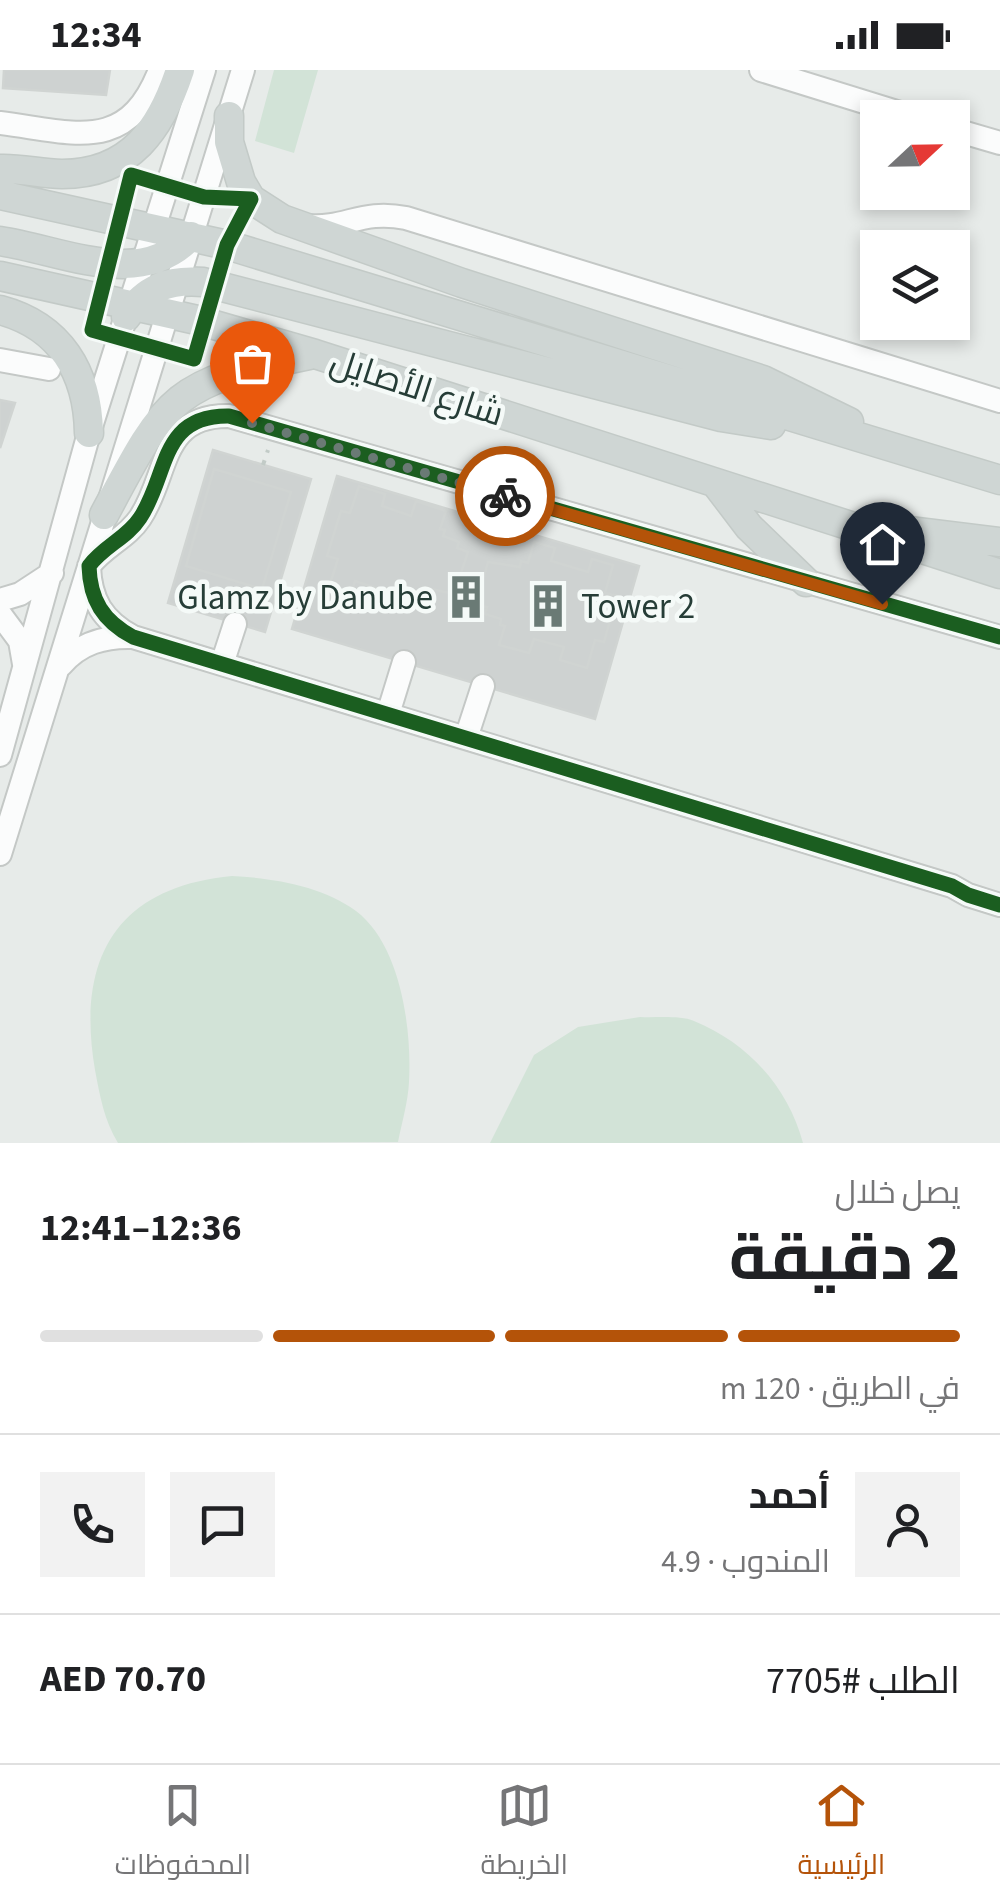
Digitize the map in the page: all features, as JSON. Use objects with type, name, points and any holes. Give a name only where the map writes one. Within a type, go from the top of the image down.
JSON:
[{"type":"main road","points":[[0,170],[63,174],[89,171],[124,158],[156,128],[180,70]]},
{"type":"main road","points":[[229,116],[230,142],[241,182],[263,209],[300,226],[462,283],[763,380],[831,412],[880,442]]},
{"type":"main road","points":[[0,194],[158,267],[202,282],[721,417],[847,434]]},
{"type":"main road","points":[[0,276],[129,310],[158,267],[191,236],[1000,480]]},
{"type":"main road","points":[[0,241],[120,265],[158,267]]},
{"type":"main road","name":"شارع الأصايل","points":[[158,267],[197,320],[316,354],[1000,574]]},
{"type":"main road","points":[[0,310],[27,318],[62,347],[84,394],[89,434]]},
{"type":"main road","points":[[104,515],[145,439],[179,398],[223,374],[316,354]]},
{"type":"main road","points":[[717,484],[749,527],[806,582]]},
{"type":"main road","points":[[850,524],[1000,542]]},
{"type":"street","points":[[0,122],[85,134],[112,130],[140,110],[160,70]]},
{"type":"street","points":[[0,854],[104,515],[204,70]]},
{"type":"street","points":[[158,267],[191,236],[243,70]]},
{"type":"street","points":[[762,70],[860,101]]},
{"type":"street","points":[[970,134],[1000,143]]},
{"type":"street","points":[[300,226],[330,225],[372,214],[406,218],[1000,402]]},
{"type":"street","points":[[0,755],[89,434],[129,310]]},
{"type":"street","points":[[0,360],[50,370]]},
{"type":"street","points":[[999,638],[229,416],[204,418],[176,437],[142,516],[100,552],[90,566],[95,601],[117,628],[133,637],[952,886],[968,896],[1000,905]]},
{"type":"street","points":[[0,600],[20,594],[52,573]]},
{"type":"street","points":[[0,614],[20,641],[25,673]]},
{"type":"street","points":[[222,664],[235,624]]},
{"type":"street","points":[[58,669],[69,656],[99,639],[133,637]]},
{"type":"street","points":[[388,714],[404,662]]},
{"type":"street","points":[[466,738],[483,686]]},
{"type":"street","points":[[952,886],[971,884],[1000,892]]},
{"type":"green space","points":[[274,70],[318,70],[294,153],[255,141]]},
{"type":"green space","points":[[232,876],[281,881],[328,895],[356,911],[384,945],[400,990],[408,1038],[408,1089],[398,1142],[118,1143],[109,1126],[95,1070],[92,994],[99,963],[113,936],[133,913],[159,895],[192,883]]},
{"type":"green space","points":[[640,1017],[688,1019],[732,1041],[776,1086],[803,1143],[490,1143],[534,1055],[578,1027]]},
{"type":"building","points":[[4,70],[110,70],[106,95],[3,88]]},
{"type":"building","points":[[0,400],[15,403],[0,448]]},
{"type":"building","points":[[213,450],[311,479],[265,632],[168,603]]},
{"type":"building","points":[[214,469],[291,492],[262,589],[186,566]]},
{"type":"building","name":"Glamz by Danube","points":[[337,476],[639,566],[595,719],[292,629]]},
{"type":"building","points":[[359,486],[385,494],[382,506],[411,516],[416,501],[446,511],[440,529],[445,530],[443,536],[459,542],[457,548],[468,552],[454,594],[423,587],[421,594],[415,591],[408,612],[388,606],[392,593],[355,581],[351,594],[329,587],[338,559],[327,556],[341,511],[350,513]]},
{"type":"building","name":"Tower 2","points":[[534,542],[555,548],[551,561],[588,572],[592,559],[613,565],[605,593],[617,596],[604,642],[595,640],[587,668],[560,660],[564,647],[534,639],[529,653],[499,645],[505,626],[500,625],[501,619],[485,614],[487,607],[476,605],[488,562],[520,567],[521,561],[528,563]]},
{"type":"cycle path","points":[[131,175],[204,197],[251,199],[227,245],[194,359],[92,330],[131,175]]},
{"type":"cycle path","points":[[1000,637],[229,416],[206,418],[178,436],[140,518],[89,566],[100,608],[133,637],[952,886],[1000,905]]},
{"type":"way so far","points":[[252,423],[505,496]]},
{"type":"place","name":"Glamz by Danube","points":[[466,597]]},
{"type":"place","name":"Tower 2","points":[[548,606]]},
{"type":"route","points":[[505,496],[882,604]]}]
